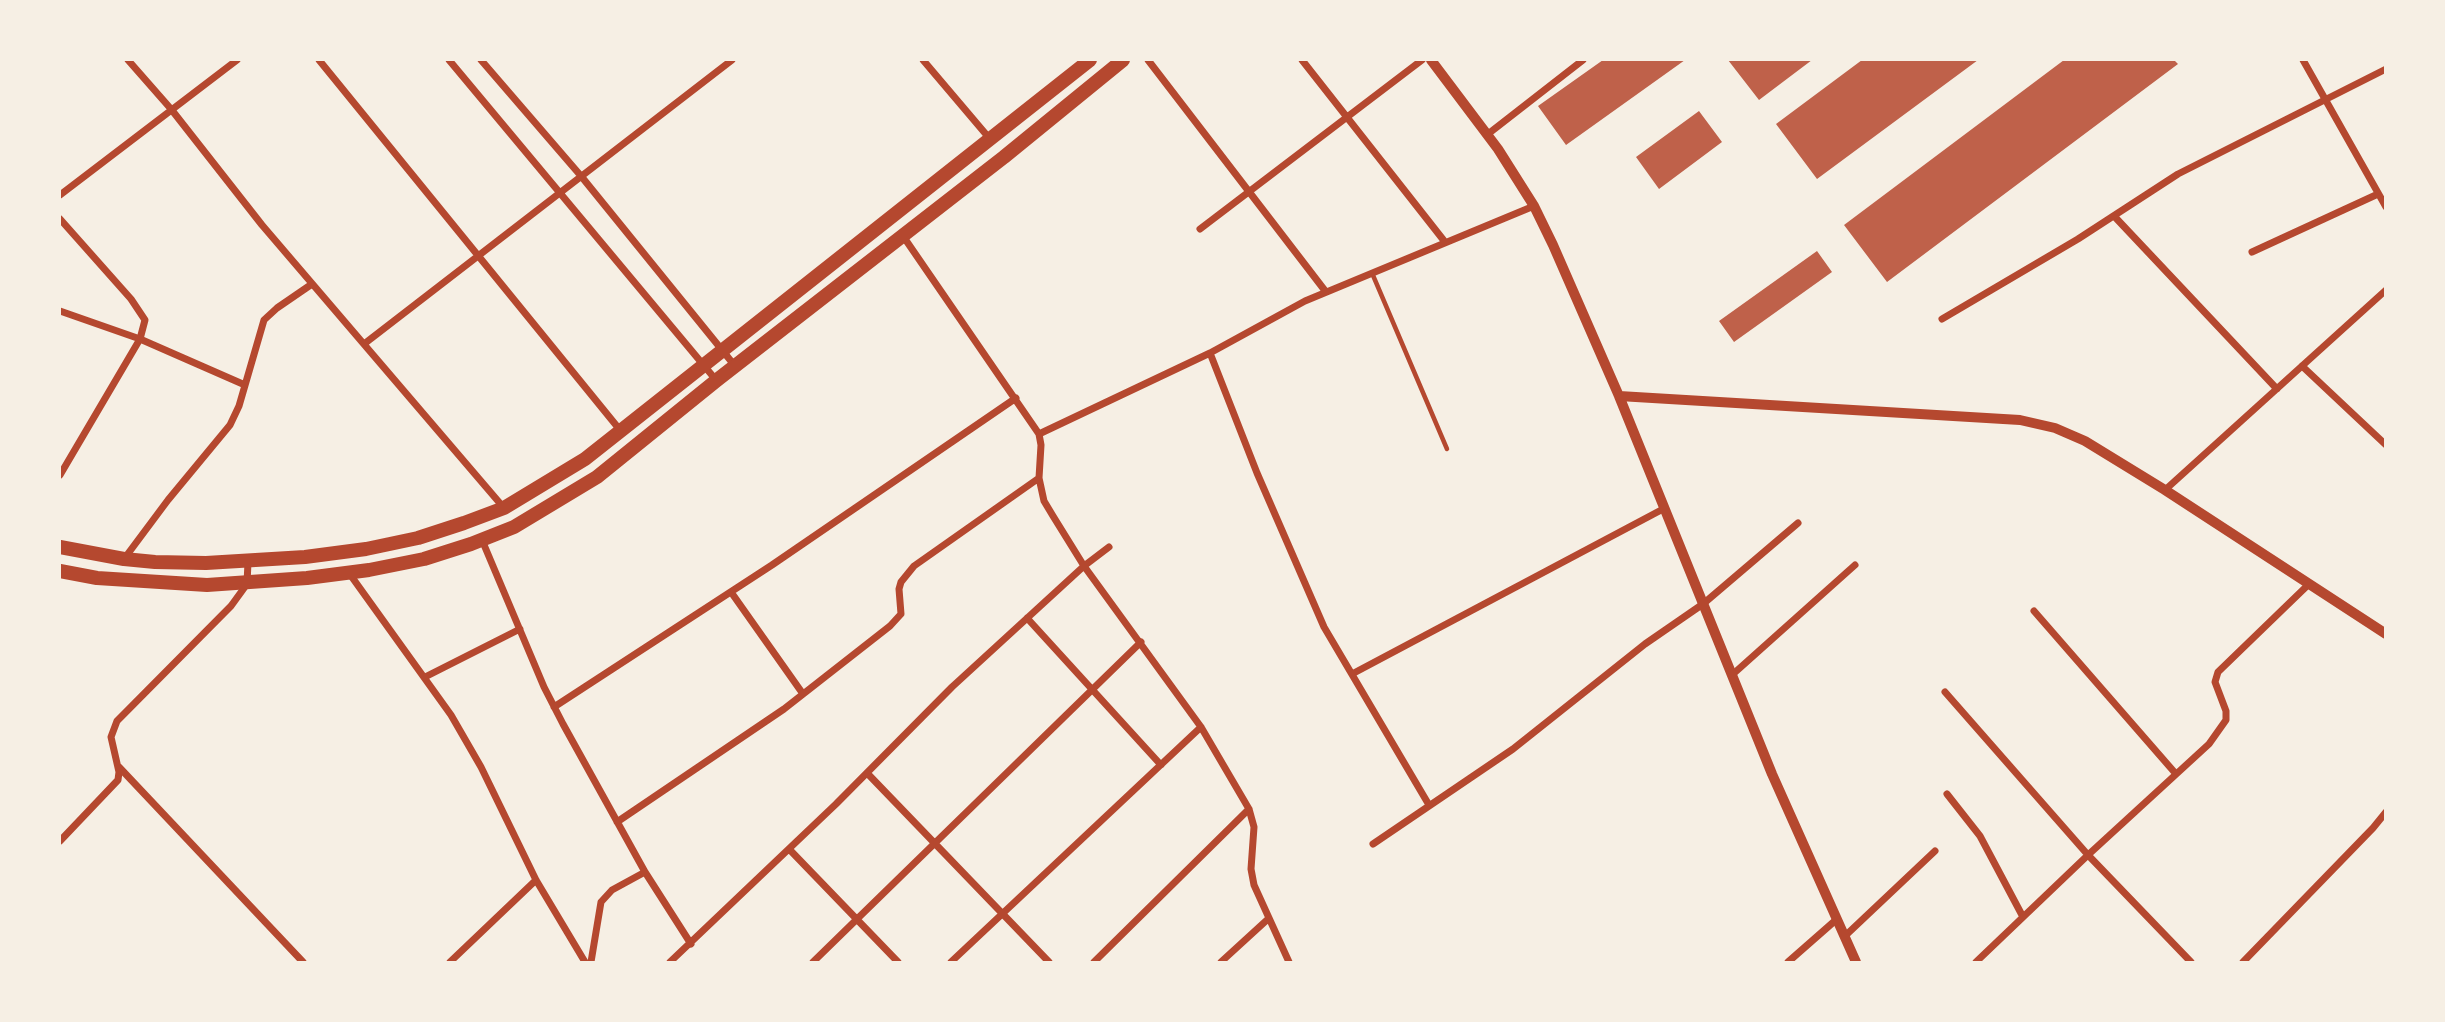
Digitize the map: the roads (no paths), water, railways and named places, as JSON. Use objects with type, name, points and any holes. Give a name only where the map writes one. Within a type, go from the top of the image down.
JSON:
[{"type":"highway","points":[[60,547],[124,559],[206,563],[305,557],[405,540],[504,508],[585,459],[1090,60]]},
{"type":"highway","points":[[60,571],[97,578],[153,583],[247,584],[349,573],[424,559],[514,527],[597,477],[1124,60]]},
{"type":"street","points":[[128,60],[171,109],[262,225],[504,508]]},
{"type":"street","points":[[60,195],[237,60]]},
{"type":"street","points":[[319,60],[621,431]]},
{"type":"street","points":[[449,60],[717,380]]},
{"type":"street","points":[[481,60],[581,176],[735,367]]},
{"type":"street","points":[[365,344],[732,60]]},
{"type":"street","points":[[923,60],[990,140]]},
{"type":"street","points":[[1148,60],[1326,292]]},
{"type":"street","points":[[1302,60],[1445,242]]},
{"type":"street","points":[[1200,229],[1422,60]]},
{"type":"street","points":[[1431,60],[1488,134],[1534,205],[1553,245],[1619,396],[1772,774],[1856,962]]},
{"type":"street","points":[[1488,134],[1583,60]]},
{"type":"street","points":[[2303,60],[2385,207]]},
{"type":"street","points":[[1942,319],[2114,216],[2178,174],[2385,69]]},
{"type":"street","points":[[2252,252],[2378,194]]},
{"type":"street","points":[[1039,434],[1210,353],[1276,315],[1534,205]]},
{"type":"street","points":[[2114,216],[2277,389]]},
{"type":"street","points":[[60,219],[145,320],[140,339],[60,475]]},
{"type":"street","points":[[903,236],[1039,434],[1039,478],[1044,501],[1084,566],[1201,727],[1249,809],[1254,827],[1251,869],[1254,886],[1290,962]]},
{"type":"street","points":[[124,559],[230,425],[264,320],[312,284]]},
{"type":"street","points":[[2165,490],[2385,290]]},
{"type":"street","points":[[60,311],[140,339],[245,385]]},
{"type":"street","points":[[1210,353],[1257,473],[1319,614],[1429,805]]},
{"type":"street","points":[[2302,366],[2385,444]]},
{"type":"street","points":[[1619,396],[2020,420],[2055,428],[2085,441],[2165,490],[2385,634]]},
{"type":"street","points":[[554,707],[731,592],[1016,398]]},
{"type":"street","points":[[617,822],[803,694],[897,619],[901,607],[901,582],[914,566],[1039,478]]},
{"type":"street","points":[[1352,674],[1665,508]]},
{"type":"street","points":[[1373,844],[1490,765],[1645,644],[1703,604],[1798,523]]},
{"type":"street","points":[[482,540],[554,707],[645,872],[691,944]]},
{"type":"street","points":[[674,961],[952,687],[1084,566],[1109,547]]},
{"type":"street","points":[[60,841],[114,786],[119,776],[111,737],[117,721],[215,623],[247,584],[248,562]]},
{"type":"street","points":[[1732,675],[1854,565]]},
{"type":"street","points":[[349,573],[425,677],[481,766],[536,880],[585,962]]},
{"type":"street","points":[[1976,962],[2210,744],[2224,726],[2226,711],[2215,682],[2218,672],[2309,584]]},
{"type":"street","points":[[731,592],[803,694]]},
{"type":"street","points":[[2034,611],[2176,774]]},
{"type":"street","points":[[1027,618],[1161,765]]},
{"type":"street","points":[[425,677],[520,629]]},
{"type":"street","points":[[813,962],[1141,642]]},
{"type":"street","points":[[1945,692],[2088,855],[2190,962]]},
{"type":"street","points":[[951,962],[1201,727]]},
{"type":"street","points":[[118,765],[303,962]]},
{"type":"street","points":[[867,773],[1049,962]]},
{"type":"street","points":[[1947,794],[1980,836],[2023,917]]},
{"type":"street","points":[[1094,962],[1249,809]]},
{"type":"street","points":[[2243,962],[2373,828],[2385,811]]},
{"type":"street","points":[[789,849],[898,962]]},
{"type":"street","points":[[1845,936],[1935,851]]},
{"type":"street","points":[[591,962],[601,902],[612,890],[645,872]]},
{"type":"street","points":[[450,962],[536,880]]},
{"type":"street","points":[[1221,962],[1268,919]]},
{"type":"street","points":[[1788,962],[1837,919]]},
{"type":"lane","points":[[1372,272],[1447,449]]}]
